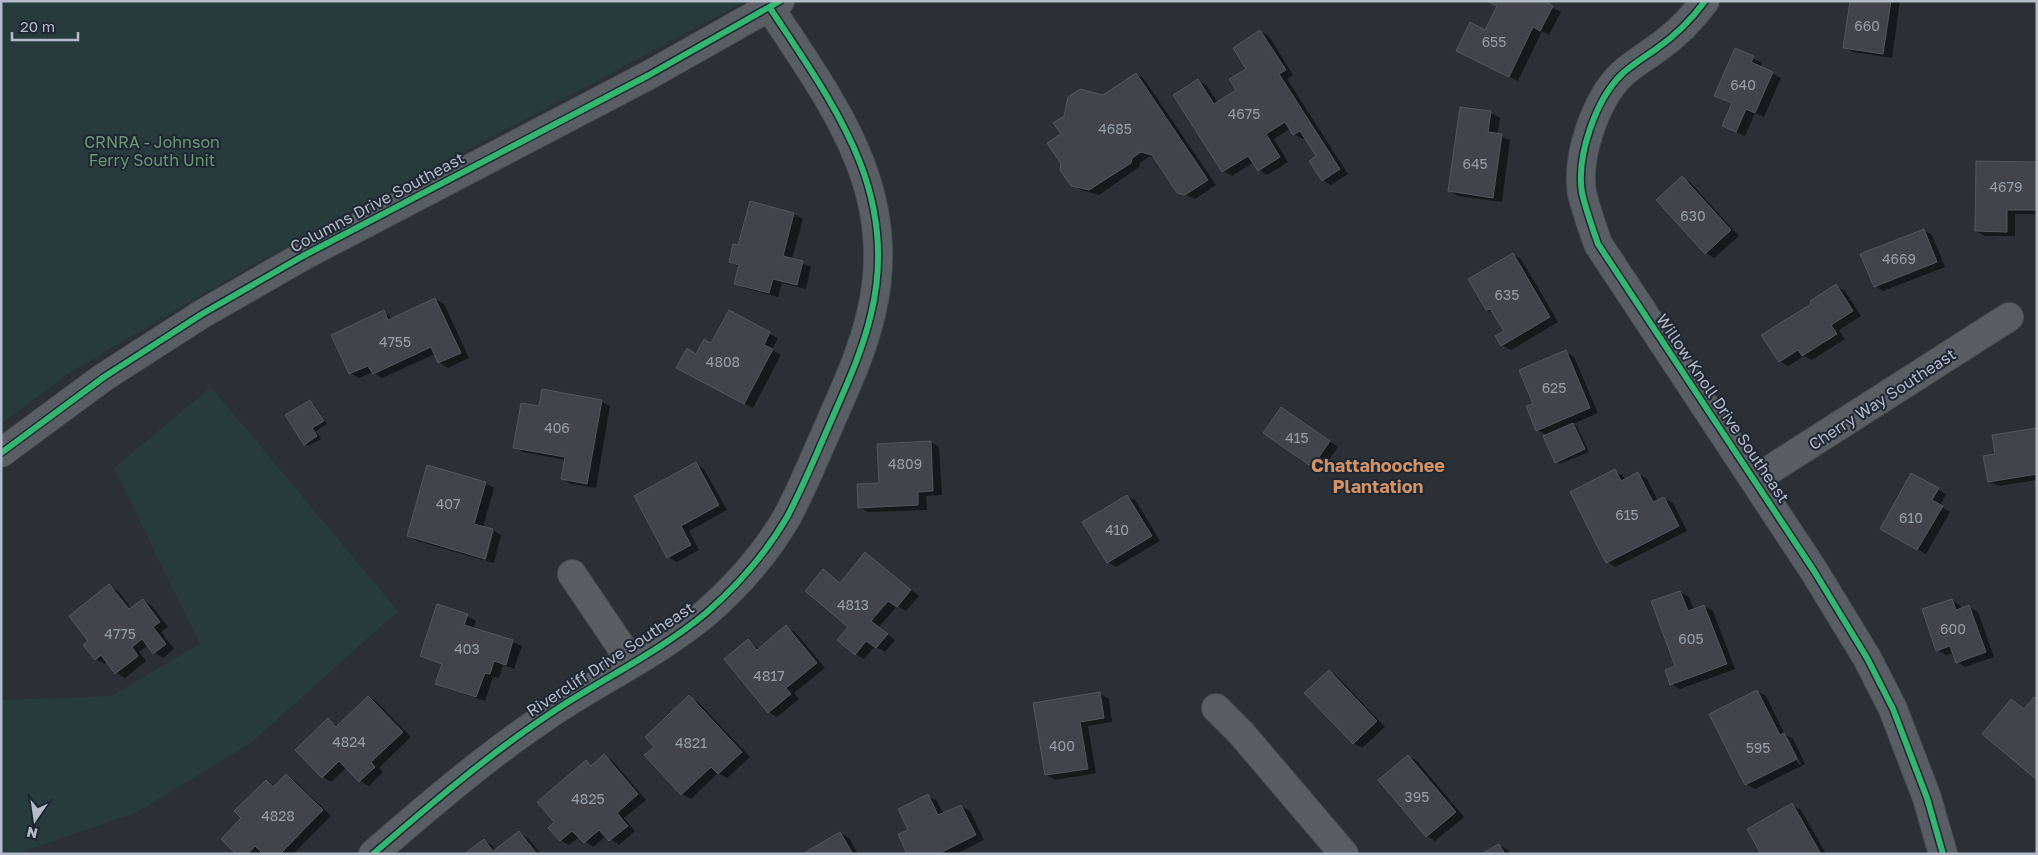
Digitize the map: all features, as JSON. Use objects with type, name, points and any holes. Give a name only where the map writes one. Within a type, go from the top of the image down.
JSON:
[{"type":"street","name":"Willow Knoll Drive Southeast","points":[[1705,1],[1679,31],[1621,74],[1608,92],[1595,116],[1586,143],[1582,169],[1582,192],[1598,244],[1834,603],[1867,658],[1893,709],[1927,798],[1943,854]]},
{"type":"street","name":"Columns Drive Southeast","points":[[1,453],[104,377],[202,314],[303,256],[640,80],[775,4]]},
{"type":"street","name":"Rivercliff Drive Southeast","points":[[373,854],[491,755],[555,710],[685,630],[708,611],[730,590],[773,538],[787,516],[803,484],[860,352],[876,288],[878,241],[873,203],[864,168],[835,107],[775,4]]},
{"type":"street","name":"Cherry Way Southeast","points":[[1754,480],[2009,317]]},
{"type":"street","points":[[572,574],[632,663]]},
{"type":"street","points":[[1216,708],[1241,733],[1344,854]]},
{"type":"green space","name":"CRNRA - Johnson Ferry South Unit","points":[[1,1],[746,1],[251,266],[69,373],[1,424]]},
{"type":"green space","points":[[211,387],[398,611],[251,743],[137,812],[16,854],[1,854],[1,700],[111,696],[200,644],[114,468]]},
{"type":"building","points":[[1487,1],[1544,1],[1553,6],[1540,31],[1533,27],[1509,77],[1456,51],[1470,22],[1485,30],[1497,6]]},
{"type":"building","points":[[1850,1],[1891,1],[1883,54],[1843,48]]},
{"type":"building","points":[[1260,30],[1286,70],[1279,74],[1340,169],[1322,181],[1309,161],[1316,156],[1300,131],[1293,135],[1285,122],[1266,134],[1280,157],[1258,171],[1248,156],[1222,172],[1173,95],[1198,79],[1214,104],[1236,90],[1229,79],[1246,69],[1233,48]]},
{"type":"building","points":[[1735,48],[1754,56],[1751,62],[1773,72],[1755,113],[1746,109],[1736,132],[1722,126],[1732,103],[1714,96]]},
{"type":"building","points":[[1136,73],[1208,180],[1185,195],[1177,193],[1152,155],[1141,152],[1132,158],[1131,163],[1089,190],[1071,186],[1060,170],[1061,164],[1047,143],[1061,134],[1053,123],[1064,116],[1068,97],[1080,89],[1103,95]]},
{"type":"building","points":[[1460,107],[1491,111],[1488,132],[1502,134],[1493,198],[1448,191]]},
{"type":"building","points":[[1976,161],[2037,162],[2037,210],[2007,210],[2007,232],[1975,231]]},
{"type":"building","points":[[1682,176],[1731,230],[1705,254],[1656,200]]},
{"type":"building","points":[[750,201],[794,213],[783,256],[803,261],[797,285],[773,279],[769,293],[734,284],[739,265],[729,262],[733,244],[738,245]]},
{"type":"building","points":[[1924,229],[1937,262],[1874,287],[1860,254]]},
{"type":"building","points":[[1513,253],[1550,317],[1501,346],[1495,336],[1504,331],[1490,309],[1486,310],[1468,279]]},
{"type":"building","points":[[1836,284],[1853,311],[1831,325],[1837,334],[1802,356],[1798,350],[1779,362],[1761,335],[1811,304],[1810,301]]},
{"type":"building","points":[[435,298],[461,353],[438,363],[431,347],[373,374],[368,366],[349,374],[331,335],[384,310],[388,320]]},
{"type":"building","points":[[729,310],[770,332],[764,345],[773,349],[744,404],[676,368],[687,348],[696,354],[704,339],[711,343]]},
{"type":"building","points":[[1566,350],[1590,408],[1536,431],[1526,406],[1533,404],[1519,370]]},
{"type":"building","points":[[542,389],[602,400],[587,484],[561,479],[565,457],[513,448],[521,403],[539,406]]},
{"type":"building","points":[[310,400],[324,421],[312,428],[317,436],[304,445],[285,415]]},
{"type":"building","points":[[1281,407],[1330,441],[1312,467],[1263,433]]},
{"type":"building","points":[[1573,423],[1585,449],[1555,463],[1543,436]]},
{"type":"building","points":[[2037,428],[2037,474],[1988,482],[1983,456],[1995,454],[1992,435]]},
{"type":"building","points":[[931,441],[933,491],[918,492],[918,505],[858,508],[857,484],[879,483],[877,444]]},
{"type":"building","points":[[696,462],[719,505],[681,526],[691,545],[667,558],[634,496]]},
{"type":"building","points":[[427,465],[486,482],[474,524],[493,529],[485,559],[407,536]]},
{"type":"building","points":[[1615,469],[1621,481],[1638,472],[1653,502],[1664,497],[1679,526],[1606,563],[1570,492]]},
{"type":"building","points":[[1911,473],[1939,488],[1932,500],[1943,506],[1917,550],[1880,529]]},
{"type":"building","points":[[1127,495],[1152,536],[1107,563],[1082,522]]},
{"type":"building","points":[[865,552],[911,590],[897,607],[888,601],[871,621],[888,634],[876,648],[866,641],[855,655],[837,640],[848,627],[805,591],[823,569],[840,583]]},
{"type":"building","points":[[109,584],[129,609],[143,599],[160,622],[153,627],[166,644],[153,654],[142,639],[132,647],[138,656],[115,674],[101,655],[95,660],[83,645],[88,641],[69,616]]},
{"type":"building","points":[[1680,591],[1688,611],[1704,605],[1727,664],[1670,685],[1665,670],[1675,666],[1651,601]]},
{"type":"building","points":[[1952,599],[1956,610],[1969,605],[1986,652],[1956,663],[1950,646],[1936,651],[1922,609]]},
{"type":"building","points":[[437,604],[468,614],[464,625],[513,640],[506,665],[494,661],[490,674],[485,673],[476,697],[435,684],[442,664],[420,656]]},
{"type":"building","points":[[786,625],[817,663],[786,688],[791,694],[768,713],[724,659],[748,639],[757,650]]},
{"type":"building","points":[[1329,670],[1377,721],[1353,744],[1304,693]]},
{"type":"building","points":[[1757,690],[1780,735],[1784,733],[1797,759],[1745,785],[1709,714]]},
{"type":"building","points":[[1100,692],[1104,718],[1080,722],[1088,769],[1045,775],[1033,703]]},
{"type":"building","points":[[689,695],[742,752],[718,774],[711,767],[681,795],[644,755],[654,747],[645,737]]},
{"type":"building","points":[[368,696],[403,732],[371,762],[375,767],[359,782],[339,761],[322,778],[295,750],[328,718],[336,727]]},
{"type":"building","points":[[2034,697],[2037,699],[2037,780],[1982,734],[2011,699],[2024,709]]},
{"type":"building","points":[[604,754],[638,794],[617,813],[628,826],[609,841],[599,830],[584,843],[572,831],[560,841],[548,828],[554,822],[537,802],[586,760],[591,766]]},
{"type":"building","points":[[1408,755],[1456,812],[1426,837],[1378,780]]},
{"type":"building","points":[[286,774],[323,810],[280,854],[263,854],[255,846],[248,854],[236,854],[221,839],[241,818],[234,811],[266,780],[273,787]]},
{"type":"building","points":[[928,794],[938,815],[961,805],[976,835],[938,854],[907,854],[898,834],[908,830],[898,809]]},
{"type":"building","points":[[1792,803],[1821,854],[1761,854],[1747,829]]},
{"type":"building","points":[[519,831],[537,854],[464,854],[484,839],[493,851]]},
{"type":"building","points":[[840,832],[853,854],[802,854]]},
{"type":"building","points":[[1499,844],[1505,854],[1481,854]]},
{"type":"cycle path","points":[[1,453],[104,377],[202,314],[303,256],[649,75],[780,1]]},
{"type":"cycle path","points":[[1705,1],[1676,33],[1622,74],[1604,98],[1590,129],[1582,162],[1582,193],[1585,206],[1598,244],[1814,571],[1867,658],[1893,709],[1927,798],[1943,854]]},
{"type":"cycle path","points":[[373,854],[439,798],[530,727],[669,640],[706,613],[729,592],[760,556],[787,517],[802,487],[850,377],[867,330],[878,270],[877,228],[869,189],[855,151],[838,115],[817,79],[770,8]]},
{"type":"district","name":"Chattahoochee Plantation","points":[[1378,475]]}]
